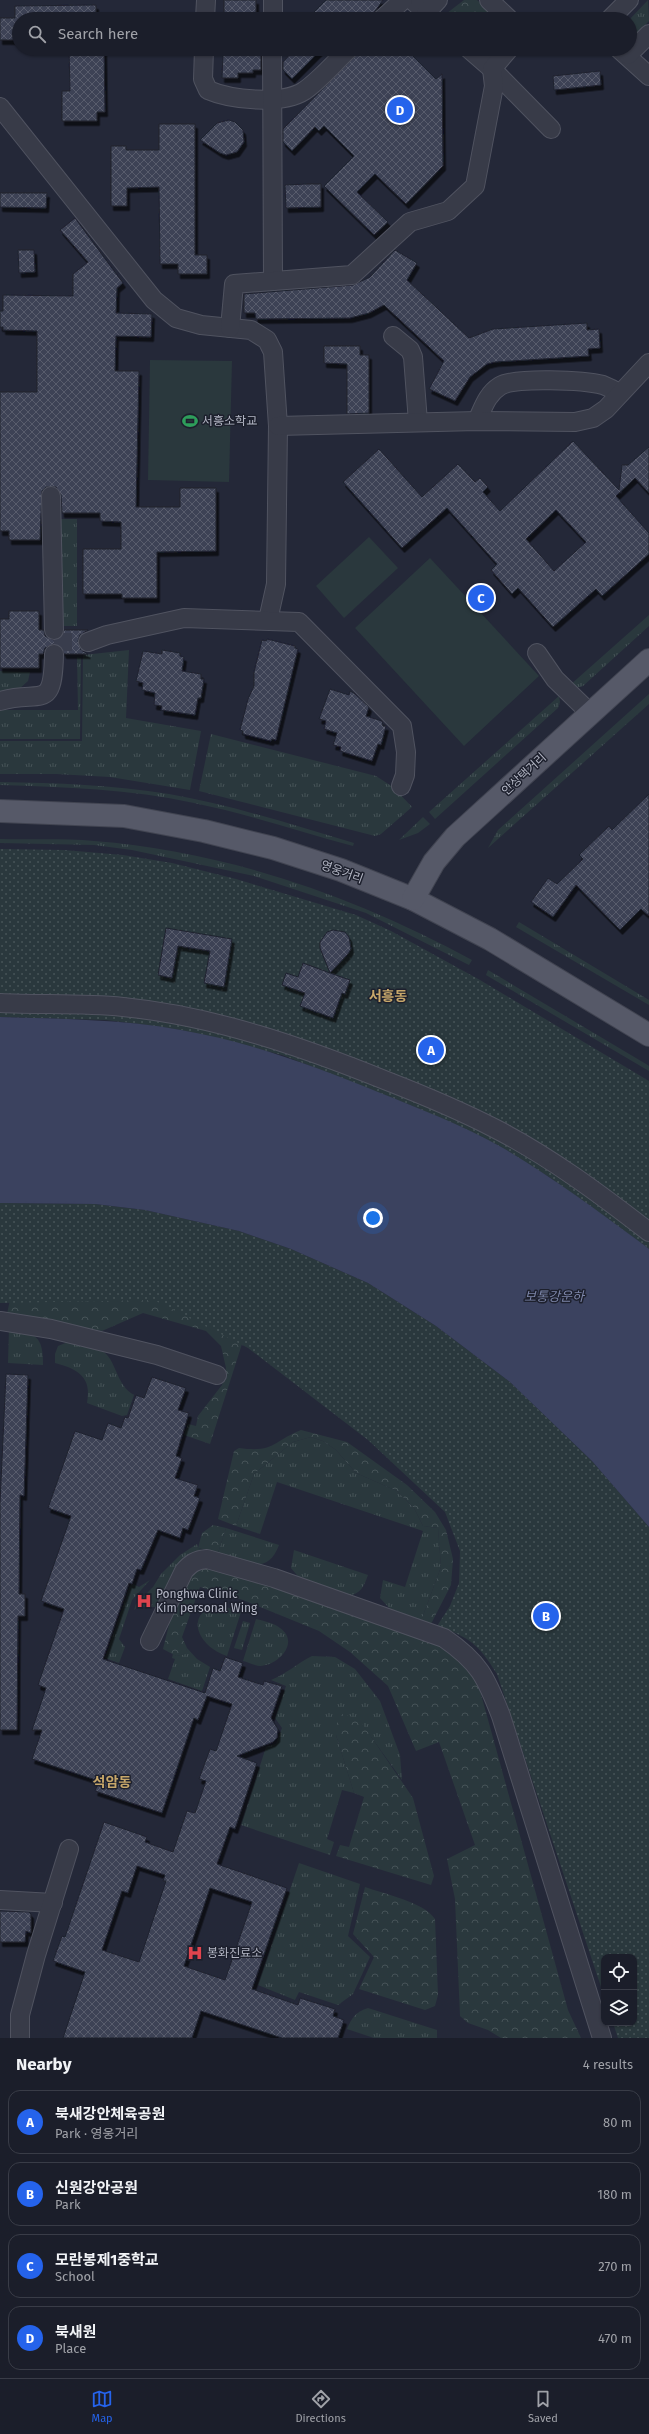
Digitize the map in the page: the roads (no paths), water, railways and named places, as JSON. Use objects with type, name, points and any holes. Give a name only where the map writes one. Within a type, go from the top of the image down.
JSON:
[{"type":"main road","name":"안상택거리","points":[[413,898],[434,862],[455,837],[649,660]]},
{"type":"main road","name":"영웅거리","points":[[0,811],[124,816],[204,831],[273,848],[340,870],[413,898],[524,959],[649,1035]]},
{"type":"street","points":[[205,12],[206,0]]},
{"type":"street","points":[[273,0],[273,12]]},
{"type":"street","points":[[390,12],[403,0]]},
{"type":"street","points":[[412,0],[426,12]]},
{"type":"street","points":[[432,12],[438,0]]},
{"type":"street","points":[[489,0],[502,12]]},
{"type":"street","points":[[617,12],[629,0]]},
{"type":"street","points":[[637,43],[649,34]]},
{"type":"street","points":[[204,56],[203,79],[208,90],[222,96],[272,99],[289,97],[304,91],[342,56]]},
{"type":"street","points":[[272,56],[273,281]]},
{"type":"street","points":[[477,56],[492,69],[551,129]]},
{"type":"street","points":[[230,328],[234,284],[352,275],[410,222],[448,211],[475,186],[494,86],[492,69],[502,56]]},
{"type":"street","points":[[628,56],[649,76]]},
{"type":"street","points":[[0,107],[154,300],[176,318],[201,325],[251,330],[267,340],[273,352],[278,426],[276,584],[268,620]]},
{"type":"street","points":[[393,336],[410,350],[413,357],[418,422]]},
{"type":"street","points":[[278,426],[477,421],[575,422],[593,418],[606,408],[649,363]]},
{"type":"street","points":[[477,421],[487,397],[500,386],[514,381],[581,381],[603,385],[619,393]]},
{"type":"street","points":[[51,496],[54,630]]},
{"type":"street","points":[[88,642],[107,635],[184,618],[299,622],[402,726],[406,752],[405,775],[401,786]]},
{"type":"street","points":[[537,653],[555,679],[590,713]]},
{"type":"street","points":[[0,701],[39,698],[48,693],[52,685],[54,654]]},
{"type":"street","points":[[0,1003],[124,1007],[180,1015],[259,1034],[303,1049],[444,1104],[495,1128],[592,1188],[649,1232]]},
{"type":"street","points":[[0,1321],[51,1329],[127,1348],[217,1375]]},
{"type":"street","points":[[150,1641],[184,1571],[191,1563],[198,1560],[207,1559],[274,1578],[444,1638],[465,1652],[479,1667],[501,1716],[602,2038]]},
{"type":"street","points":[[20,2038],[20,2015],[36,1955],[54,1903],[69,1849]]},
{"type":"street","points":[[0,1900],[54,1903]]},
{"type":"water","name":"보통강운하","points":[[0,1017],[91,1020],[158,1026],[232,1041],[306,1064],[425,1111],[503,1148],[557,1182],[644,1245],[649,1249],[649,1527],[592,1461],[510,1382],[436,1326],[368,1283],[291,1249],[239,1231],[145,1210],[95,1204],[0,1203]]},
{"type":"tunnel","points":[[54,642],[88,642]]},
{"type":"place","name":"북새원","points":[[400,110]]},
{"type":"place","name":"서흥소학교","points":[[190,421]]},
{"type":"place","name":"모란봉제1중학교","points":[[481,598]]},
{"type":"place","name":"북새강안체육공원","points":[[431,1050]]},
{"type":"place","name":"Ponghwa Clinic Kim personal Wing","points":[[144,1601]]},
{"type":"place","name":"신원강안공원","points":[[546,1616]]},
{"type":"place","name":"봉화진료소","points":[[195,1953]]},
{"type":"district","name":"서흥동","points":[[388,996]]},
{"type":"district","name":"석암동","points":[[112,1782]]}]
